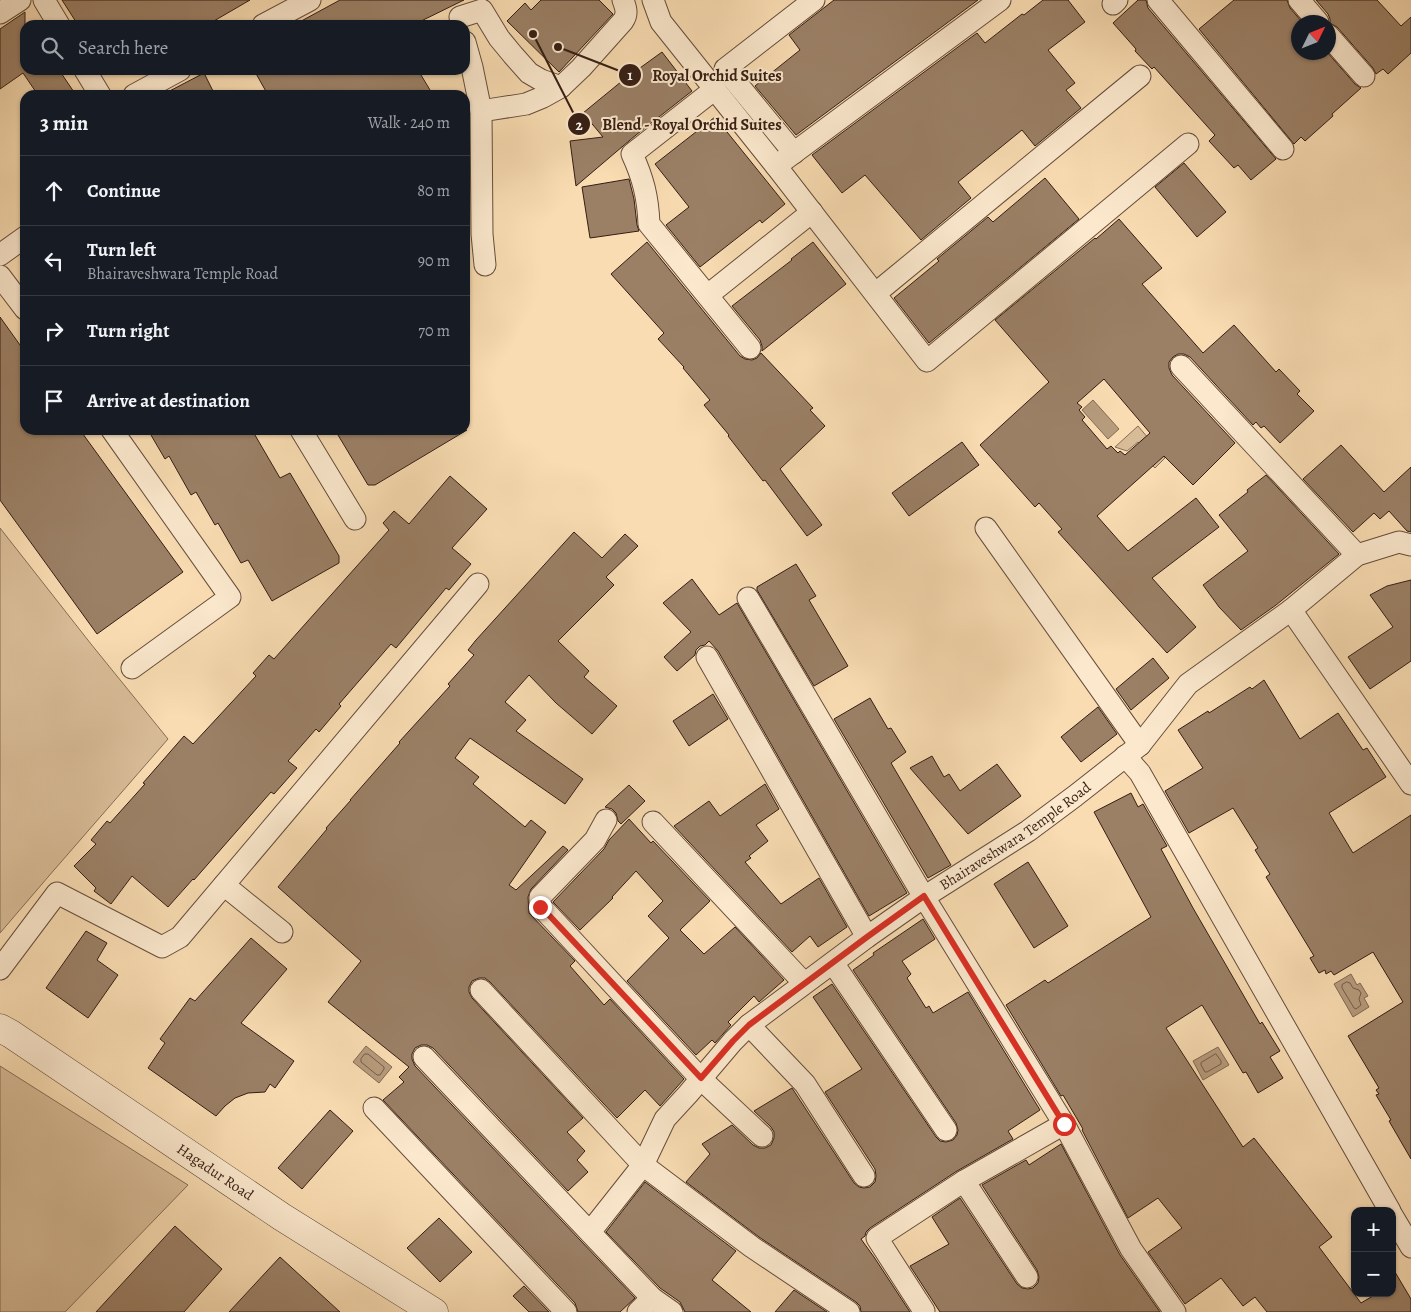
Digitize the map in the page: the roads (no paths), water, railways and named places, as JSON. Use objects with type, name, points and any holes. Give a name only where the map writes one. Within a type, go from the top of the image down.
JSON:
[{"type":"street","points":[[0,14],[20,0]]},
{"type":"street","points":[[44,0],[56,20]]},
{"type":"street","points":[[273,20],[310,0]]},
{"type":"street","points":[[481,111],[526,104],[561,87],[581,68],[623,21],[626,16],[626,8],[623,0]]},
{"type":"street","points":[[653,0],[661,22],[927,360],[1188,144]]},
{"type":"street","points":[[794,153],[725,69],[814,0]]},
{"type":"street","points":[[776,166],[1000,0]]},
{"type":"street","points":[[1158,0],[1283,149]]},
{"type":"street","points":[[1299,0],[1312,15]]},
{"type":"street","points":[[458,14],[481,5],[499,38],[529,73],[541,80],[561,87]]},
{"type":"street","points":[[1336,44],[1364,76]]},
{"type":"street","points":[[470,60],[481,111],[482,234],[485,265]]},
{"type":"street","points":[[88,75],[97,90]]},
{"type":"street","points":[[143,90],[171,75]]},
{"type":"street","points":[[876,293],[1140,76]]},
{"type":"street","points":[[715,89],[632,154],[645,186],[649,204],[649,224],[750,348]]},
{"type":"street","points":[[708,295],[812,212]]},
{"type":"street","points":[[0,255],[20,241]]},
{"type":"street","points":[[0,276],[20,302]]},
{"type":"street","points":[[1181,366],[1357,555]]},
{"type":"street","points":[[116,435],[230,597],[132,668]]},
{"type":"street","points":[[304,435],[355,519]]},
{"type":"street","points":[[986,528],[1133,750],[1140,773],[1388,1207]]},
{"type":"street","name":"Bhairaveshwara Temple Road","points":[[590,1232],[643,1165],[665,1119],[749,1025],[924,896],[1028,832],[1076,796],[1133,750],[1188,684],[1291,610],[1357,555],[1398,542],[1411,545]]},
{"type":"street","points":[[0,968],[56,893],[162,947],[180,937],[478,584]]},
{"type":"street","points":[[748,598],[924,896],[1064,1124],[1131,1249],[1175,1312]]},
{"type":"street","points":[[1291,610],[1411,784]]},
{"type":"street","points":[[707,657],[867,937]]},
{"type":"street","points":[[606,820],[595,840],[540,897],[540,907],[701,1078],[762,1136]]},
{"type":"street","points":[[653,822],[804,983]]},
{"type":"street","points":[[224,885],[282,932]]},
{"type":"street","points":[[833,963],[946,1130]]},
{"type":"street","points":[[481,990],[643,1165],[752,1247],[849,1312]]},
{"type":"street","points":[[749,1025],[805,1084],[864,1176]]},
{"type":"street","name":"Hagadur Road","points":[[0,1028],[426,1310]]},
{"type":"street","points":[[424,1057],[590,1232],[645,1305],[672,1312]]},
{"type":"street","points":[[374,1108],[566,1312]]},
{"type":"street","points":[[924,1311],[877,1238],[964,1181],[1064,1124]]},
{"type":"street","points":[[964,1181],[1027,1277]]},
{"type":"street","points":[[1396,1222],[1411,1247]]},
{"type":"water","points":[[1093,400],[1119,429],[1108,439],[1082,410]]},
{"type":"water","points":[[1351,974],[1357,985],[1360,983],[1368,996],[1364,998],[1369,1007],[1353,1017],[1334,984]]},
{"type":"water","points":[[366,1046],[392,1067],[379,1083],[353,1062]]},
{"type":"water","points":[[1218,1047],[1229,1065],[1203,1080],[1193,1061]]},
{"type":"place","name":"Blend - Royal Orchid Suites","points":[[533,34]]},
{"type":"place","name":"Royal Orchid Suites","points":[[558,47]]}]
